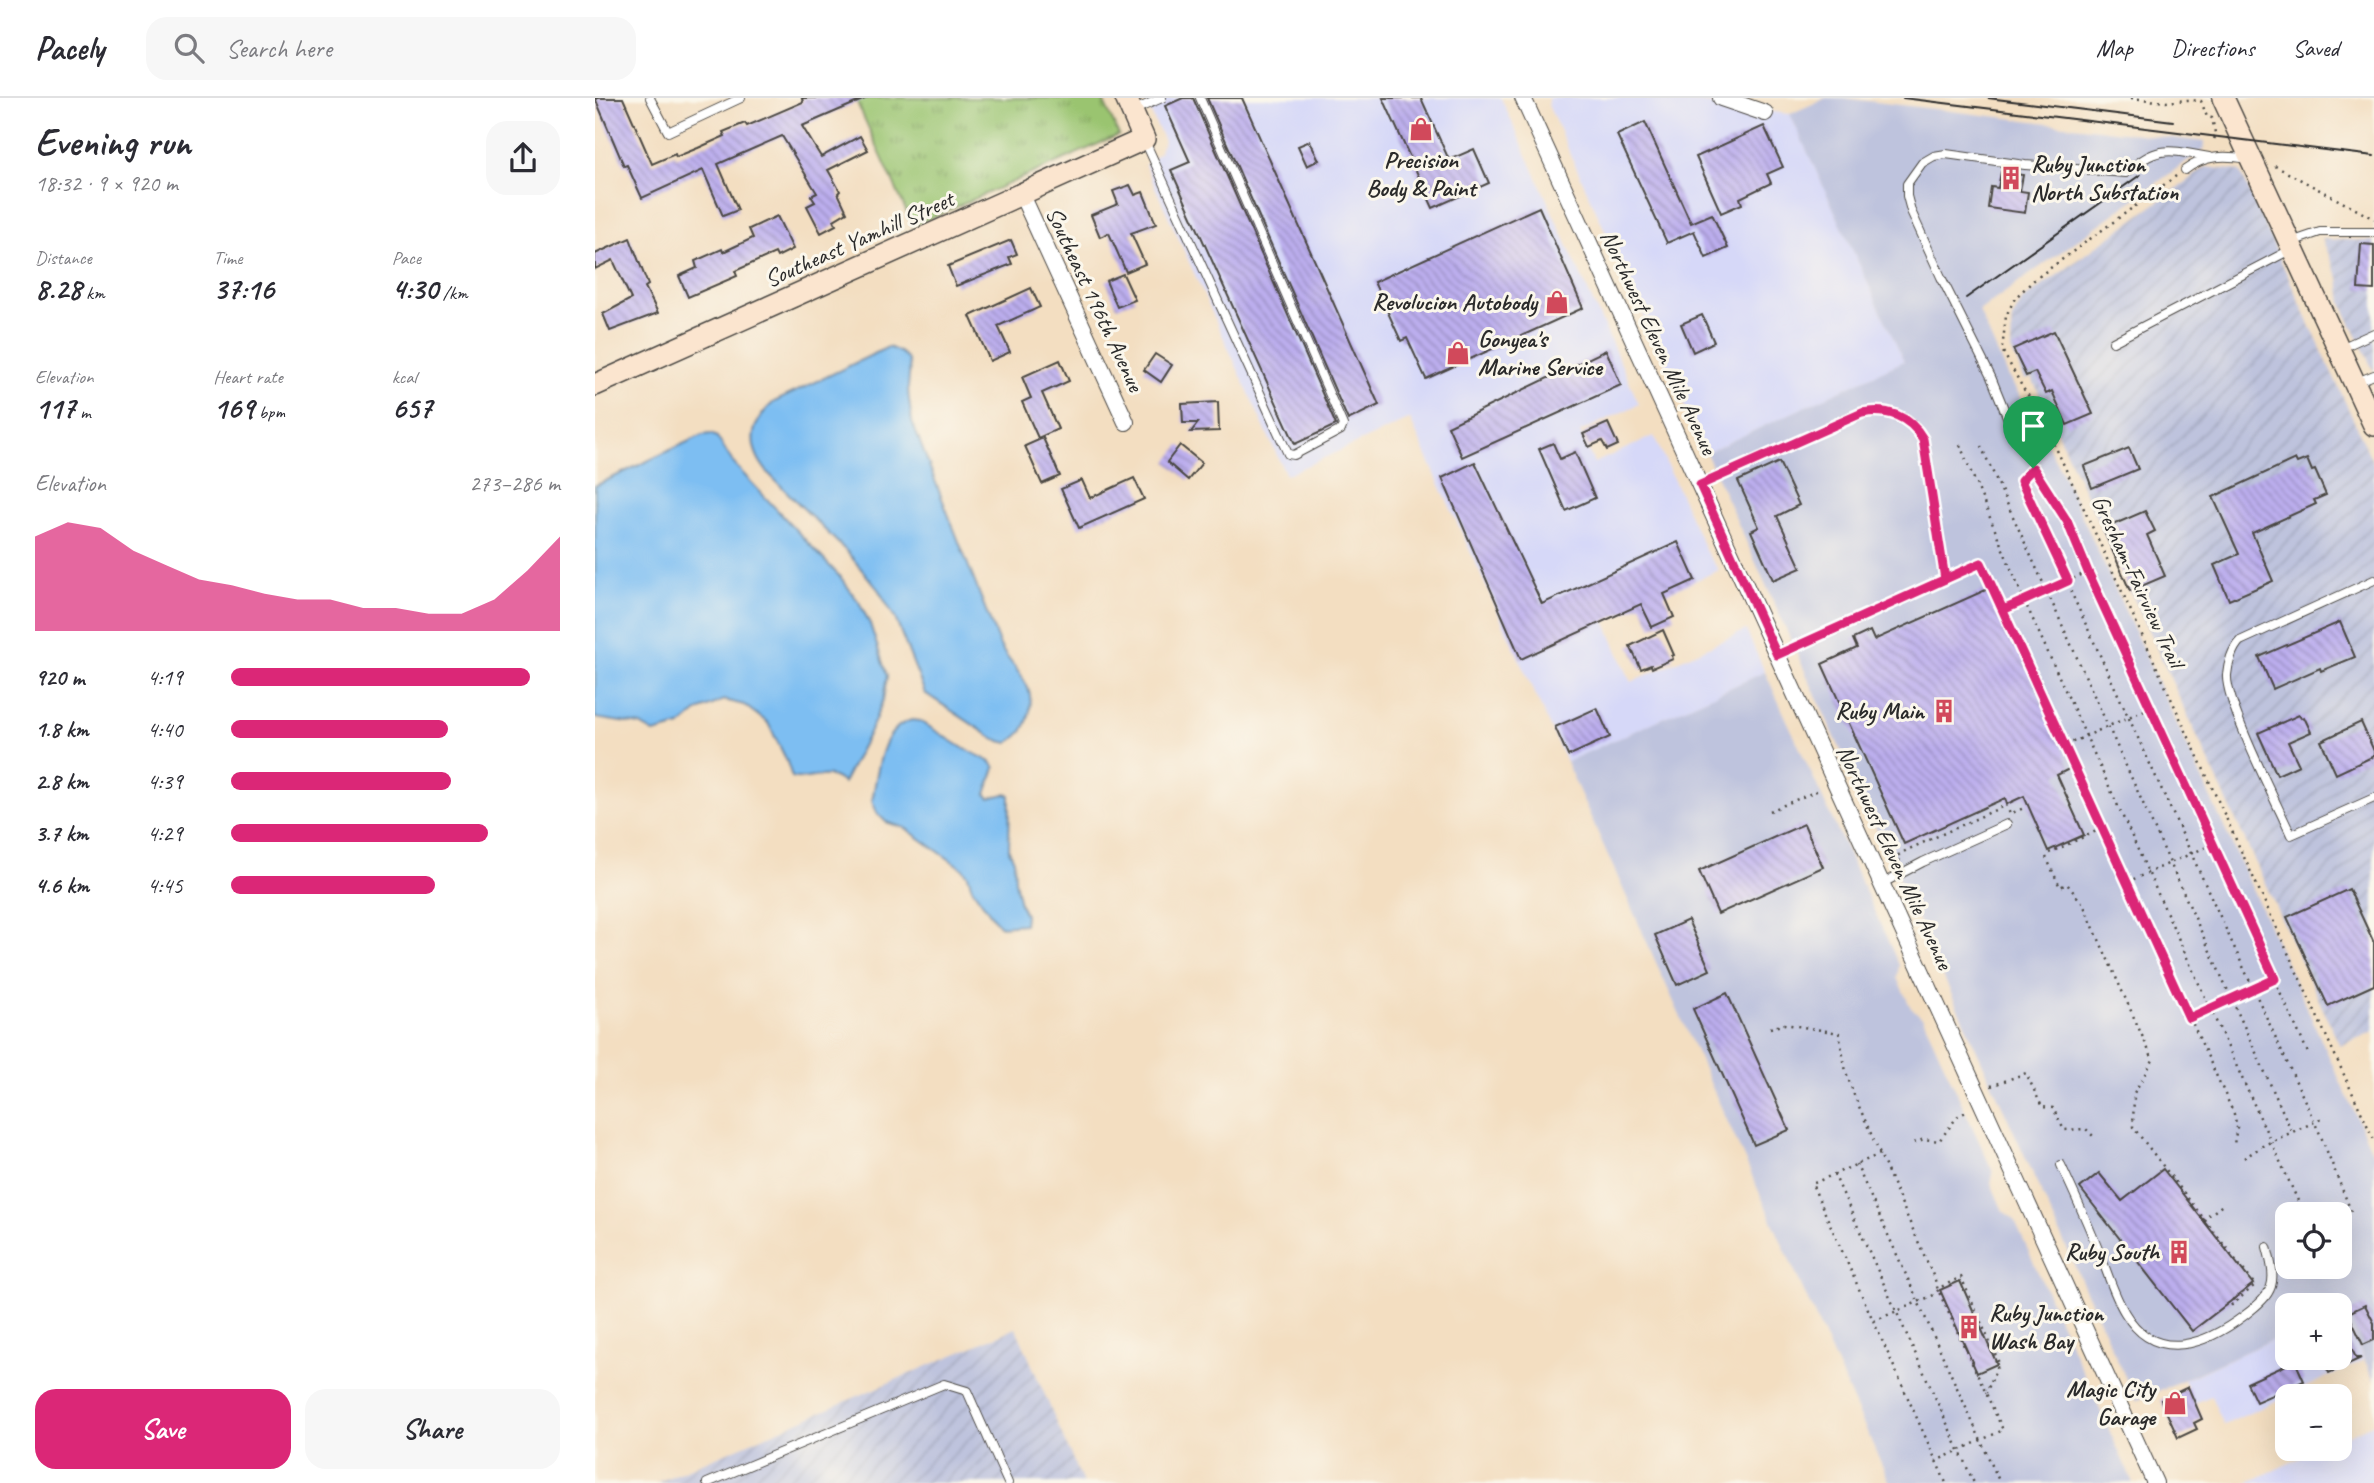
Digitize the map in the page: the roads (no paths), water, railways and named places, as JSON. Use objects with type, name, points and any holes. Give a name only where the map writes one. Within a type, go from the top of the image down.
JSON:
[{"type":"street","name":"Northwest Eleven Mile Avenue","points":[[1523,98],[2155,1483]]},
{"type":"street","points":[[1721,98],[1765,113]]},
{"type":"street","points":[[2224,98],[2242,158],[2291,245],[2339,349],[2364,379],[2374,425]]},
{"type":"street","points":[[1129,105],[1144,139]]},
{"type":"street","name":"Southeast Yamhill Street","points":[[595,385],[1144,139]]},
{"type":"street","name":"Southeast 196th Avenue","points":[[1022,195],[1126,422]]},
{"type":"lane","points":[[650,98],[668,132],[741,98]]},
{"type":"lane","points":[[1129,105],[1162,98]]},
{"type":"lane","points":[[1144,139],[1288,454],[1294,455],[1341,430],[1343,425],[1200,98]]},
{"type":"lane","points":[[2017,441],[1991,377],[1941,277],[1908,202],[1907,188],[1913,173],[1928,159],[1945,154],[2025,165],[2126,173],[2140,159],[2157,152],[2242,158]]},
{"type":"lane","points":[[2185,170],[2209,157]]},
{"type":"lane","points":[[2113,342],[2291,245],[2321,232],[2374,232]]},
{"type":"lane","points":[[2339,349],[2374,333]]},
{"type":"lane","points":[[1700,485],[1862,413],[1888,412],[1905,418],[1923,439],[1945,579]]},
{"type":"lane","points":[[1777,655],[1981,563]]},
{"type":"lane","points":[[2374,580],[2240,641],[2233,648],[2226,677],[2233,706],[2291,835],[2374,798]]},
{"type":"lane","points":[[1881,884],[2007,824]]},
{"type":"lane","points":[[2061,1166],[2084,1214],[2120,1305],[2131,1323],[2157,1342],[2175,1345],[2208,1338],[2230,1326],[2259,1304],[2272,1289],[2274,1280],[2267,1247]]},
{"type":"lane","points":[[707,1483],[944,1384],[967,1391],[1009,1483]]},
{"type":"water","points":[[888,347],[902,354],[909,362],[908,391],[912,422],[999,644],[1028,689],[1030,708],[1026,723],[1021,733],[1008,743],[996,740],[925,693],[895,618],[878,589],[848,553],[769,474],[754,445],[755,427],[774,402]]},
{"type":"water","points":[[711,434],[717,437],[734,464],[841,578],[859,602],[870,624],[887,676],[883,700],[843,783],[831,776],[792,777],[768,723],[744,705],[724,700],[698,711],[680,726],[654,733],[640,725],[595,718],[595,486],[702,435]]},
{"type":"water","points":[[912,720],[920,721],[991,762],[995,768],[986,794],[990,798],[1010,795],[1009,850],[1014,860],[1015,881],[1025,915],[1024,924],[999,926],[972,888],[963,869],[905,828],[886,822],[877,813],[872,801],[886,742],[901,725]]},
{"type":"tram line","points":[[1903,98],[2374,156]]},
{"type":"tram line","points":[[1988,98],[2173,121]]},
{"type":"tram line","points":[[1966,298],[2140,175]]},
{"type":"place","name":"Precision Body & Paint","points":[[1421,129]]},
{"type":"place","name":"Ruby Junction North Substation","points":[[2011,178]]},
{"type":"place","name":"Revolucion Autobody","points":[[1557,302]]},
{"type":"place","name":"Gonyea's Marine Service","points":[[1458,353]]},
{"type":"place","name":"Ruby Main","points":[[1944,711]]},
{"type":"place","name":"Ruby South","points":[[2179,1252]]},
{"type":"place","name":"Ruby Junction Wash Bay","points":[[1969,1327]]},
{"type":"place","name":"Magic City Garage","points":[[2175,1403]]}]
